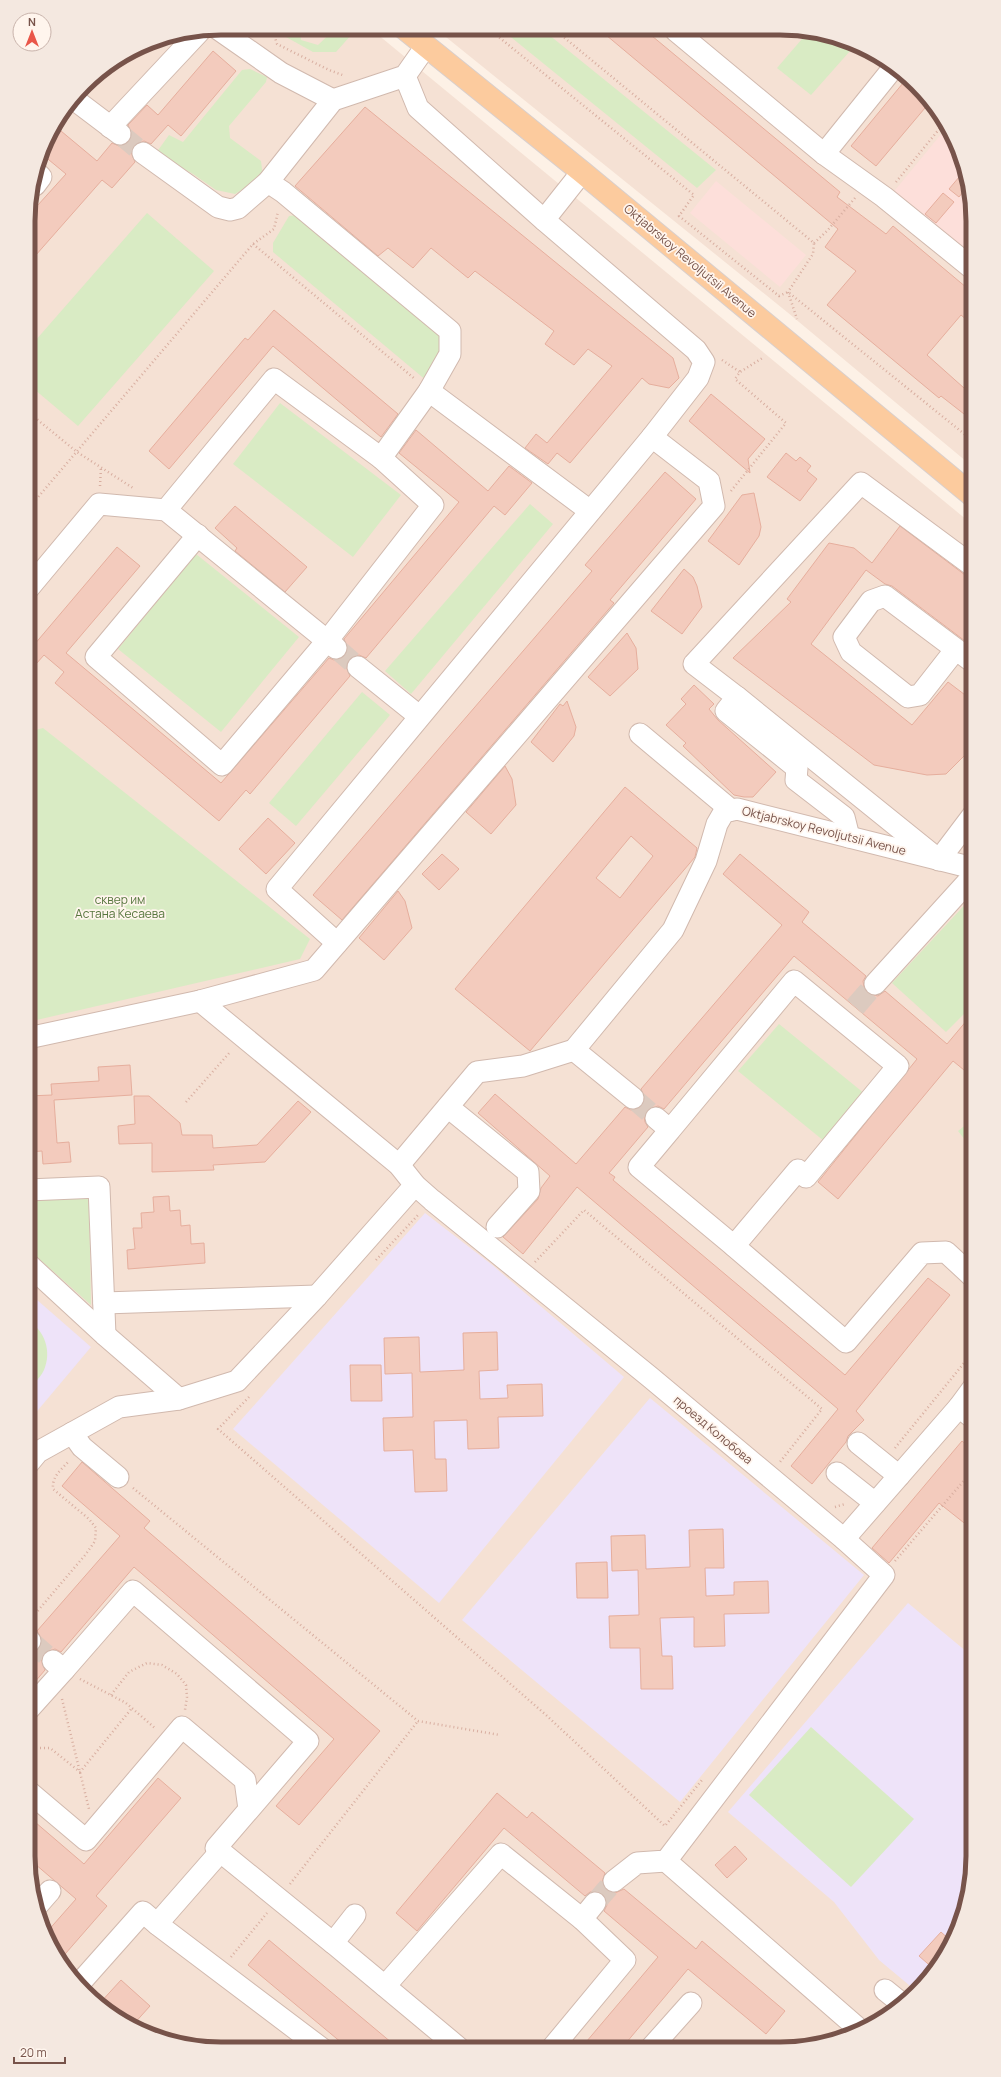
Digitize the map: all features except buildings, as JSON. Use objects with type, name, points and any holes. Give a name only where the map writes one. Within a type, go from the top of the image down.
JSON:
[{"type":"main road","name":"Oktjabrskoy Revoljutsii Avenue","points":[[412,35],[582,172],[966,490]]},
{"type":"street","points":[[226,35],[280,73],[333,100]]},
{"type":"street","points":[[681,35],[824,154],[866,186],[884,197],[966,262]]},
{"type":"street","points":[[78,102],[115,130],[194,37]]},
{"type":"street","points":[[143,152],[218,207],[230,210],[238,208],[276,187],[333,100],[405,76],[426,46]]},
{"type":"street","points":[[824,154],[891,71]]},
{"type":"street","points":[[338,943],[277,889],[652,437],[698,378],[704,362],[696,350],[544,220],[418,108],[405,76]]},
{"type":"street","points":[[544,220],[582,172]]},
{"type":"street","points":[[276,187],[450,331],[450,354],[429,391],[381,458]]},
{"type":"street","points":[[166,510],[274,379],[381,458],[434,505],[331,644],[222,765],[96,657],[198,535]]},
{"type":"street","points":[[429,391],[590,511]]},
{"type":"street","points":[[35,1036],[200,1001],[314,970],[714,506],[709,481],[652,437]]},
{"type":"street","points":[[966,561],[861,483],[694,664],[939,860],[966,824]]},
{"type":"street","points":[[35,581],[99,504],[166,510],[331,644]]},
{"type":"street","points":[[956,650],[920,695],[908,697],[852,652],[844,637],[871,601],[885,596],[966,657]]},
{"type":"street","points":[[358,667],[419,716]]},
{"type":"street","points":[[737,697],[726,711],[797,768],[796,780],[844,817],[849,837]]},
{"type":"street","points":[[640,734],[731,810]]},
{"type":"street","name":"Oktjabrskoy Revoljutsii Avenue","points":[[574,1050],[673,930],[706,861],[717,824],[724,812],[737,809],[966,866]]},
{"type":"street","points":[[876,984],[966,884]]},
{"type":"street","points":[[734,1246],[798,1170],[806,1177],[898,1066],[848,1014],[794,981],[663,1124],[639,1167],[846,1342],[922,1253],[946,1252],[966,1270]]},
{"type":"street","name":"проезд Колобова","points":[[200,1001],[399,1165],[415,1185],[432,1200],[656,1382],[844,1539],[884,1575]]},
{"type":"street","points":[[399,1165],[477,1072],[523,1066],[574,1050],[633,1098]]},
{"type":"street","points":[[448,1107],[528,1172],[529,1191],[497,1227]]},
{"type":"street","points":[[35,1456],[38,1452],[77,1440],[119,1407],[179,1399],[237,1381],[316,1296],[415,1185]]},
{"type":"street","points":[[35,1190],[99,1187],[105,1335]]},
{"type":"street","points":[[35,1270],[105,1335],[179,1399]]},
{"type":"street","points":[[104,1303],[316,1296]]},
{"type":"street","points":[[844,1539],[875,1503],[891,1469],[966,1412]]},
{"type":"street","points":[[77,1440],[118,1477]]},
{"type":"street","points":[[858,1443],[891,1469]]},
{"type":"street","points":[[838,1473],[875,1503]]},
{"type":"street","points":[[666,1861],[884,1575]]},
{"type":"street","points":[[35,1700],[58,1669],[133,1591],[308,1741],[216,1848],[452,2042]]},
{"type":"street","points":[[35,1797],[86,1840],[176,1734],[244,1780],[249,1809]]},
{"type":"street","points":[[157,1924],[220,1852]]},
{"type":"street","points":[[385,1986],[501,1854],[588,1911],[625,1960],[557,2042]]},
{"type":"street","points":[[614,1881],[638,1863],[666,1861],[855,2026]]},
{"type":"street","points":[[41,1902],[50,1891]]},
{"type":"street","points":[[82,1980],[143,1912],[313,2042]]},
{"type":"street","points":[[333,1943],[355,1915]]},
{"type":"street","points":[[885,1990],[898,2000]]},
{"type":"street","points":[[656,2042],[691,2003]]},
{"type":"path","points":[[275,35],[278,44],[328,70],[374,86]]},
{"type":"path","points":[[496,35],[694,196],[679,216],[780,296],[788,292],[813,254],[814,243],[828,231],[866,186]]},
{"type":"path","points":[[561,35],[814,243]]},
{"type":"path","points":[[884,197],[941,127]]},
{"type":"path","points":[[35,501],[253,244],[274,229],[276,187]]},
{"type":"path","points":[[253,244],[429,391]]},
{"type":"path","points":[[788,292],[797,319]]},
{"type":"path","points":[[788,292],[966,435]]},
{"type":"path","points":[[714,506],[737,486],[786,424],[735,379],[740,372],[764,357]]},
{"type":"path","points":[[723,360],[740,372]]},
{"type":"path","points":[[35,418],[77,452],[134,488]]},
{"type":"path","points":[[186,1102],[243,1037]]},
{"type":"path","points":[[373,1263],[432,1200]]},
{"type":"path","points":[[531,1266],[584,1210],[822,1410],[777,1466]]},
{"type":"path","points":[[891,1469],[966,1362]]},
{"type":"path","points":[[250,1395],[218,1429],[546,1715],[665,1826],[704,1776]]},
{"type":"path","points":[[35,1626],[95,1541],[96,1528],[89,1518],[53,1490],[52,1482],[77,1440]]},
{"type":"path","points":[[118,1477],[418,1721],[500,1735]]},
{"type":"path","points":[[884,1575],[966,1478]]},
{"type":"path","points":[[830,1507],[840,1507],[848,1502],[859,1490]]},
{"type":"path","points":[[58,1669],[111,1695],[176,1734],[187,1697],[186,1685],[177,1674],[162,1664],[147,1663],[129,1672],[111,1695]]},
{"type":"path","points":[[58,1669],[94,1831]]},
{"type":"path","points":[[80,1772],[132,1708]]},
{"type":"path","points":[[219,1971],[279,1899],[418,1721]]},
{"type":"path","points":[[35,1748],[50,1748],[80,1772]]},
{"type":"shaded area","points":[[209,35],[378,35],[966,519],[966,1868],[960,1904],[952,1927],[935,1959],[920,1979],[903,1996],[883,2011],[851,2028],[828,2036],[792,2042],[209,2042],[173,2036],[139,2023],[118,2011],[98,1996],[81,1979],[66,1959],[54,1938],[41,1904],[35,1868],[35,209],[41,173],[54,139],[66,118],[81,98],[108,73],[128,60],[150,49],[173,41]]},
{"type":"shaded area","points":[[443,35],[792,35],[828,41],[851,49],[883,66],[903,81],[928,108],[947,139],[960,173],[966,209],[966,461],[787,312]]},
{"type":"shaded area","points":[[943,132],[952,150],[960,173],[966,209],[966,256],[891,195]]},
{"type":"shaded area","points":[[716,181],[806,255],[780,287],[690,213]]},
{"type":"shaded area","points":[[425,1213],[491,1264],[624,1377],[439,1603],[233,1429]]},
{"type":"shaded area","points":[[35,1298],[91,1347],[35,1414]]},
{"type":"shaded area","points":[[650,1398],[864,1575],[680,1802],[462,1620]]},
{"type":"shaded area","points":[[908,1603],[966,1651],[966,1868],[960,1904],[947,1938],[928,1969],[911,1987],[879,1960],[834,1902],[728,1812]]},
{"type":"green space","points":[[286,35],[301,35],[301,40],[318,45],[329,35],[351,35],[336,52],[313,52],[286,37]]},
{"type":"green space","points":[[508,35],[549,35],[716,170],[697,188]]},
{"type":"green space","points":[[804,37],[828,41],[845,47],[850,51],[811,95],[777,68]]},
{"type":"green space","points":[[250,69],[267,77],[266,82],[229,126],[230,138],[261,161],[263,177],[235,194],[216,190],[193,174],[156,153],[169,135],[183,142],[242,70]]},
{"type":"green space","points":[[147,213],[214,271],[78,426],[35,390],[35,341]]},
{"type":"green space","points":[[297,215],[443,334],[444,350],[427,381],[273,252],[273,243],[289,216]]},
{"type":"green space","points":[[280,403],[401,495],[353,557],[233,464]]},
{"type":"green space","points":[[530,504],[553,524],[411,694],[385,671]]},
{"type":"green space","points":[[196,554],[299,637],[221,732],[118,649]]},
{"type":"green space","points":[[362,692],[390,715],[296,826],[269,803]]},
{"type":"green space","name":"сквер им Астана Кесаева","points":[[43,728],[310,939],[300,959],[35,1020],[35,730]]},
{"type":"green space","points":[[966,904],[966,1012],[946,1032],[892,983]]},
{"type":"green space","points":[[779,1024],[865,1094],[824,1141],[738,1071]]},
{"type":"green space","points":[[966,1125],[966,1141],[958,1131]]},
{"type":"green space","points":[[89,1198],[91,1305],[35,1255],[35,1200]]},
{"type":"green space","points":[[35,1326],[43,1336],[47,1349],[46,1363],[43,1373],[35,1382]]},
{"type":"green space","points":[[811,1727],[914,1819],[851,1887],[749,1795]]},
{"type":"tunnel","points":[[120,134],[143,153]]},
{"type":"tunnel","points":[[336,648],[358,667]]},
{"type":"tunnel","points":[[855,1007],[875,984]]},
{"type":"tunnel","points":[[633,1098],[656,1118]]},
{"type":"tunnel","points":[[35,1645],[53,1661]]},
{"type":"tunnel","points":[[595,1903],[614,1881]]}]
